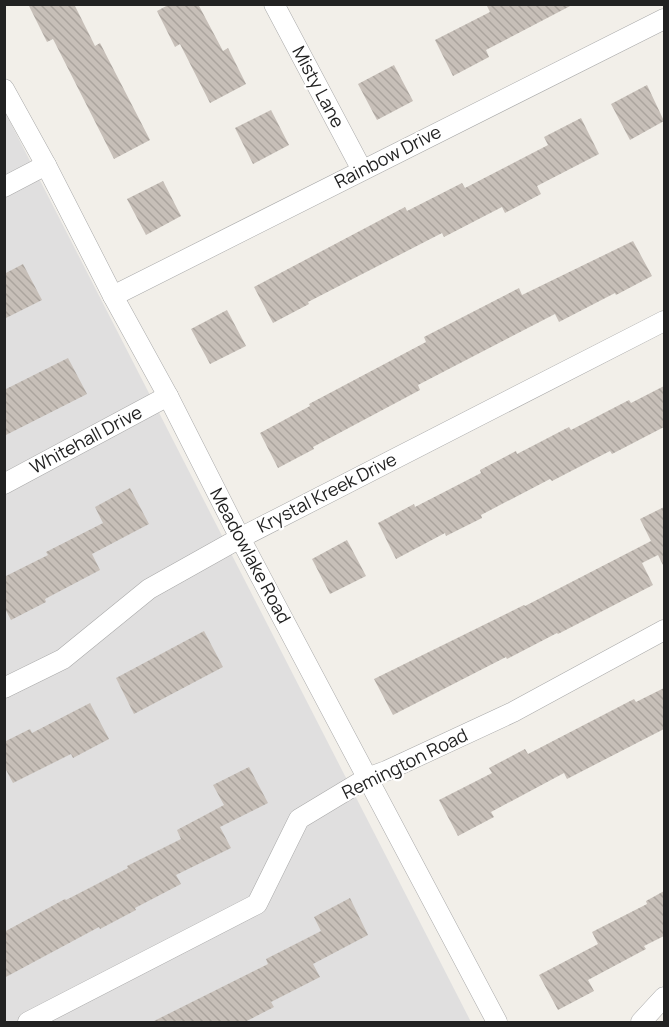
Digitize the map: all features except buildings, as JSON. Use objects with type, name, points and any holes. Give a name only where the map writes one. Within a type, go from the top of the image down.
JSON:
[{"type":"street","name":"Misty Lane","points":[[274,4],[362,170]]},
{"type":"street","name":"Rainbow Drive","points":[[113,296],[362,170],[663,25]]},
{"type":"street","name":"Meadowlake Road","points":[[4,89],[497,1023]]},
{"type":"street","points":[[4,187],[46,165]]},
{"type":"street","name":"Krystal Kreek Drive","points":[[4,688],[63,659],[149,589],[240,538],[664,321]]},
{"type":"street","name":"Whitehall Drive","points":[[4,484],[168,396]]},
{"type":"street","name":"Remington Road","points":[[28,1023],[257,904],[299,819],[367,778],[513,712],[664,630]]},
{"type":"street","points":[[641,1023],[664,997]]},
{"type":"shaded area","points":[[5,112],[471,1022],[5,1022]]}]
